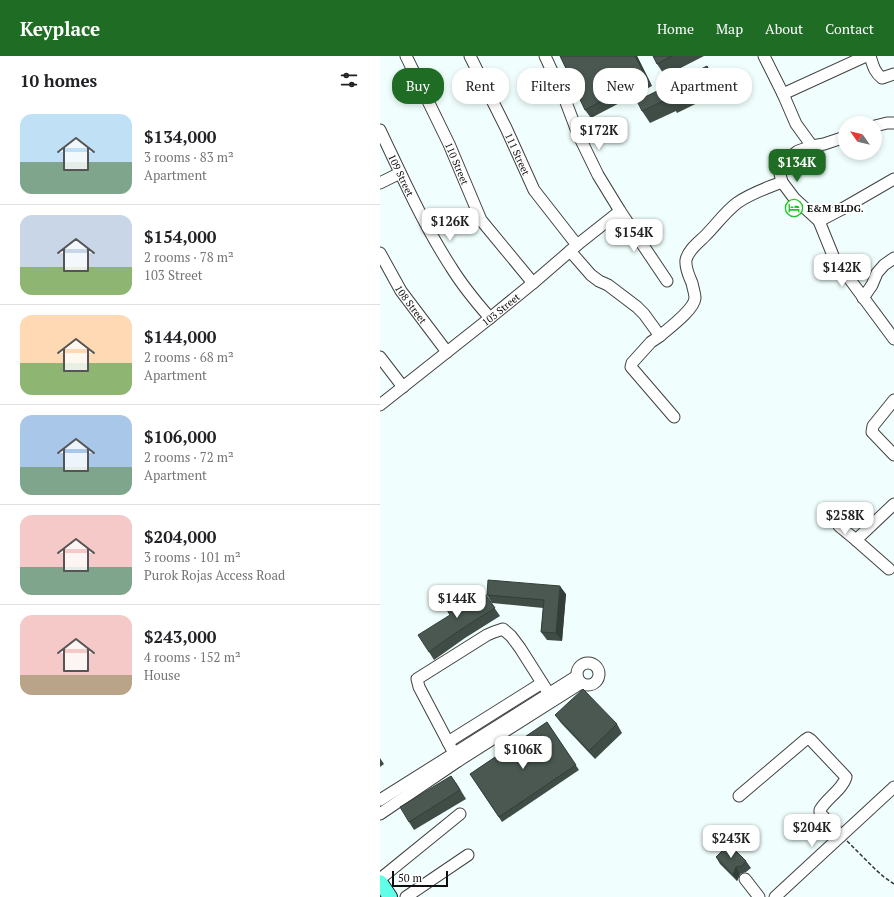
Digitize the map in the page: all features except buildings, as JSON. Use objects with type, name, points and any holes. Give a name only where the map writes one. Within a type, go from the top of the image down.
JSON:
[{"type":"main road","points":[[380,882],[390,897]]},
{"type":"street","name":"110 Street","points":[[406,56],[449,144],[481,220],[533,283]]},
{"type":"street","name":"111 Street","points":[[470,56],[506,128],[534,190],[573,248],[594,278],[637,307],[660,336]]},
{"type":"street","points":[[544,56],[557,82],[578,134],[594,168],[620,211],[667,281]]},
{"type":"street","points":[[764,56],[796,124],[812,146]]},
{"type":"street","points":[[870,56],[874,70],[882,78],[894,74]]},
{"type":"street","points":[[783,94],[860,57]]},
{"type":"street","points":[[882,124],[894,123]]},
{"type":"street","name":"109 Street","points":[[380,130],[400,173],[451,268],[490,318]]},
{"type":"street","points":[[838,139],[798,151],[790,157],[780,174],[782,182],[794,198],[819,221],[834,258],[894,339]]},
{"type":"street","points":[[380,183],[400,173]]},
{"type":"street","points":[[819,221],[894,179]]},
{"type":"street","points":[[674,417],[631,367],[632,363],[651,342],[660,336],[694,304],[694,291],[686,267],[686,259],[696,244],[738,202],[751,194],[782,182]]},
{"type":"street","name":"103 Street","points":[[380,405],[490,318],[573,248],[620,211]]},
{"type":"street","name":"108 Street","points":[[380,253],[401,291],[447,352]]},
{"type":"street","points":[[863,298],[872,285],[877,273],[884,265],[894,258]]},
{"type":"street","points":[[380,357],[403,386]]},
{"type":"street","points":[[894,400],[873,426],[872,432],[894,455]]},
{"type":"street","points":[[856,540],[894,504]]},
{"type":"street","points":[[839,526],[889,569]]},
{"type":"street","points":[[456,757],[419,688],[417,680],[482,638],[503,629],[512,636],[551,697]]},
{"type":"street","points":[[380,814],[430,774],[579,679]]},
{"type":"street","points":[[448,742],[542,683]]},
{"type":"street","points":[[739,796],[808,738],[846,777],[846,779],[820,810],[820,813],[841,836]]},
{"type":"street","points":[[380,800],[430,774]]},
{"type":"street","points":[[775,897],[894,787]]},
{"type":"street","points":[[380,879],[460,814]]},
{"type":"street","points":[[406,897],[468,855]]},
{"type":"street","points":[[745,879],[759,897]]},
{"type":"path","points":[[841,836],[876,870],[894,884]]},
{"type":"place","name":"E&M BLDG.","points":[[794,208]]}]
